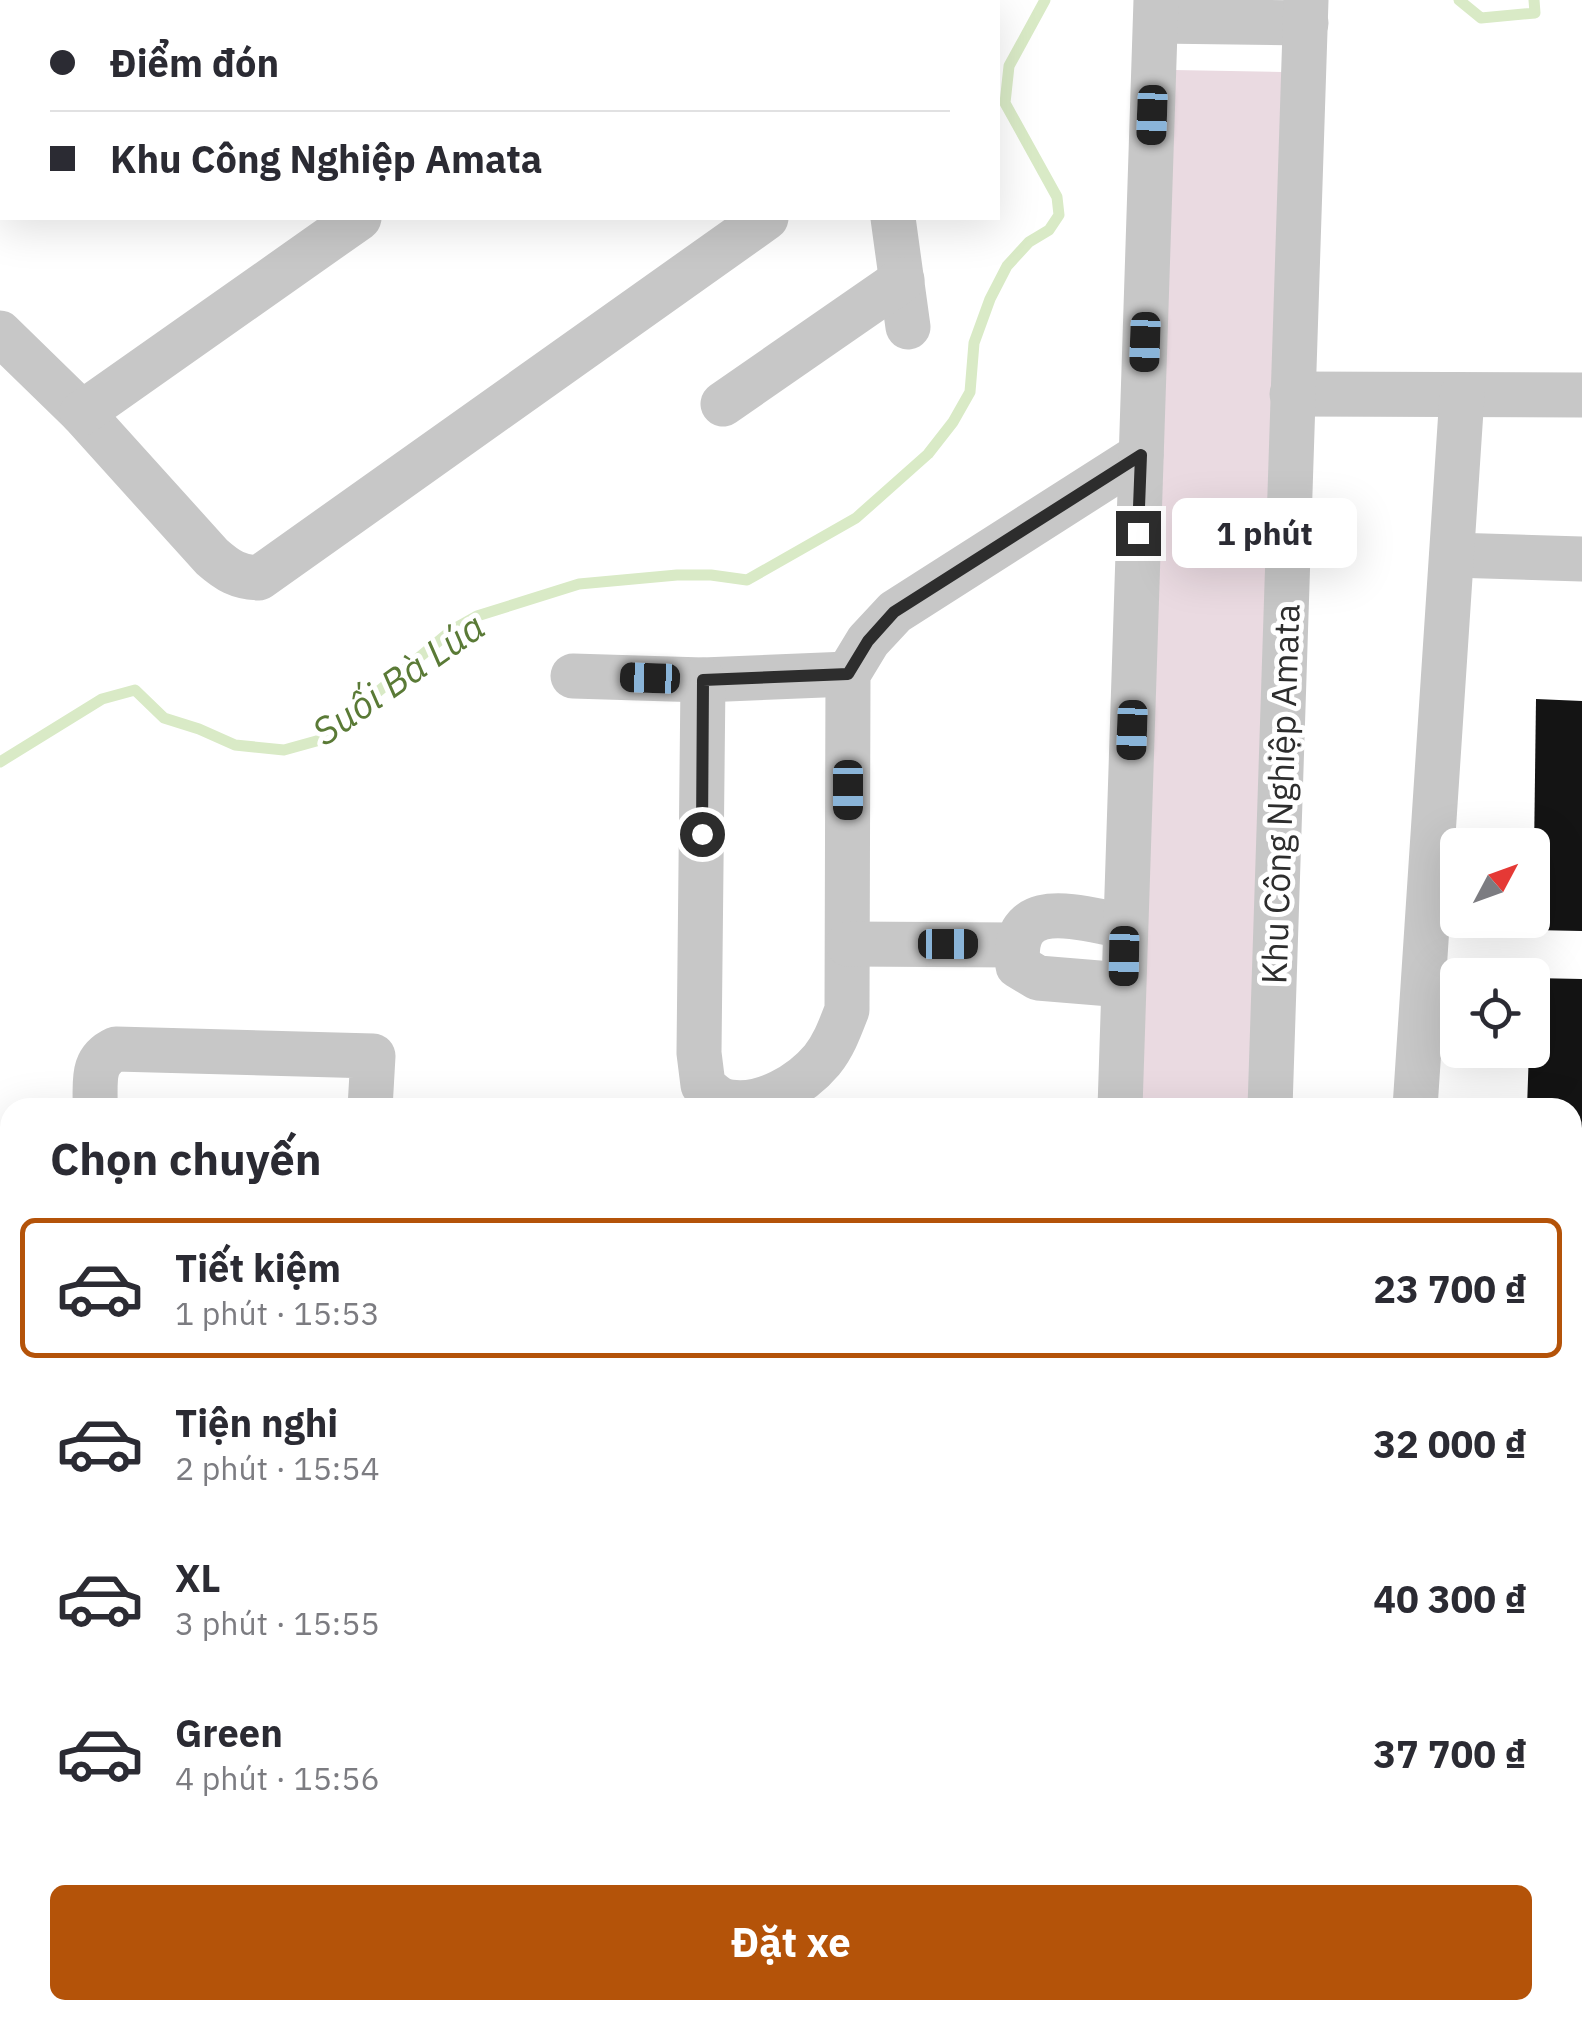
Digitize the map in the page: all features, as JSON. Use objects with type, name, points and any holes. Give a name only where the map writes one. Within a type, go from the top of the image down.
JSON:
[{"type":"street","points":[[1120,1098],[1156,10],[1306,12]]},
{"type":"street","name":"Khu Công Nghiệp Amata","points":[[1270,1098],[1306,12]]},
{"type":"street","points":[[82,413],[356,220]]},
{"type":"street","points":[[0,332],[82,413],[212,557],[230,573],[259,578],[763,220]]},
{"type":"street","points":[[893,220],[908,326]]},
{"type":"street","points":[[724,404],[902,280]]},
{"type":"street","points":[[1292,394],[1582,395]]},
{"type":"street","points":[[1416,1098],[1462,395]]},
{"type":"street","points":[[767,1098],[795,1084],[820,1062],[834,1042],[847,1010],[848,674],[868,641],[894,612],[1141,455]]},
{"type":"street","points":[[1452,555],[1582,559]]},
{"type":"street","points":[[573,676],[703,680],[848,674]]},
{"type":"street","points":[[703,680],[700,1053],[703,1085],[717,1098]]},
{"type":"street","points":[[1124,986],[1038,978],[1018,966],[1015,944],[1022,928],[1038,917],[1061,916],[1125,926]]},
{"type":"street","points":[[848,944],[1015,944]]},
{"type":"street","points":[[95,1098],[97,1066],[103,1055],[116,1049],[373,1056],[371,1098]]},
{"type":"shaded area","points":[[1174,70],[1282,72],[1249,1098],[1140,1098]]},
{"type":"building","points":[[1536,699],[1582,701],[1582,931],[1550,930],[1550,828],[1534,828]]},
{"type":"building","points":[[1550,978],[1582,979],[1582,1098],[1527,1098],[1528,1068],[1550,1068]]},
{"type":"waterway","name":"Suối Bà Lúa","points":[[0,762],[102,699],[135,690],[164,718],[235,745],[284,750],[320,740],[452,630],[477,616],[579,584],[677,575],[747,580],[856,518],[928,454],[953,422],[970,392],[974,343],[990,299],[1007,266],[1029,242],[1049,230],[1059,215],[1057,197],[1005,103],[1009,66],[1045,0]]},
{"type":"waterway","points":[[1459,0],[1481,18],[1535,13],[1534,0]]},
{"type":"route","points":[[702,834],[703,680],[848,674],[868,641],[894,612],[1141,455],[1138,533]]}]
